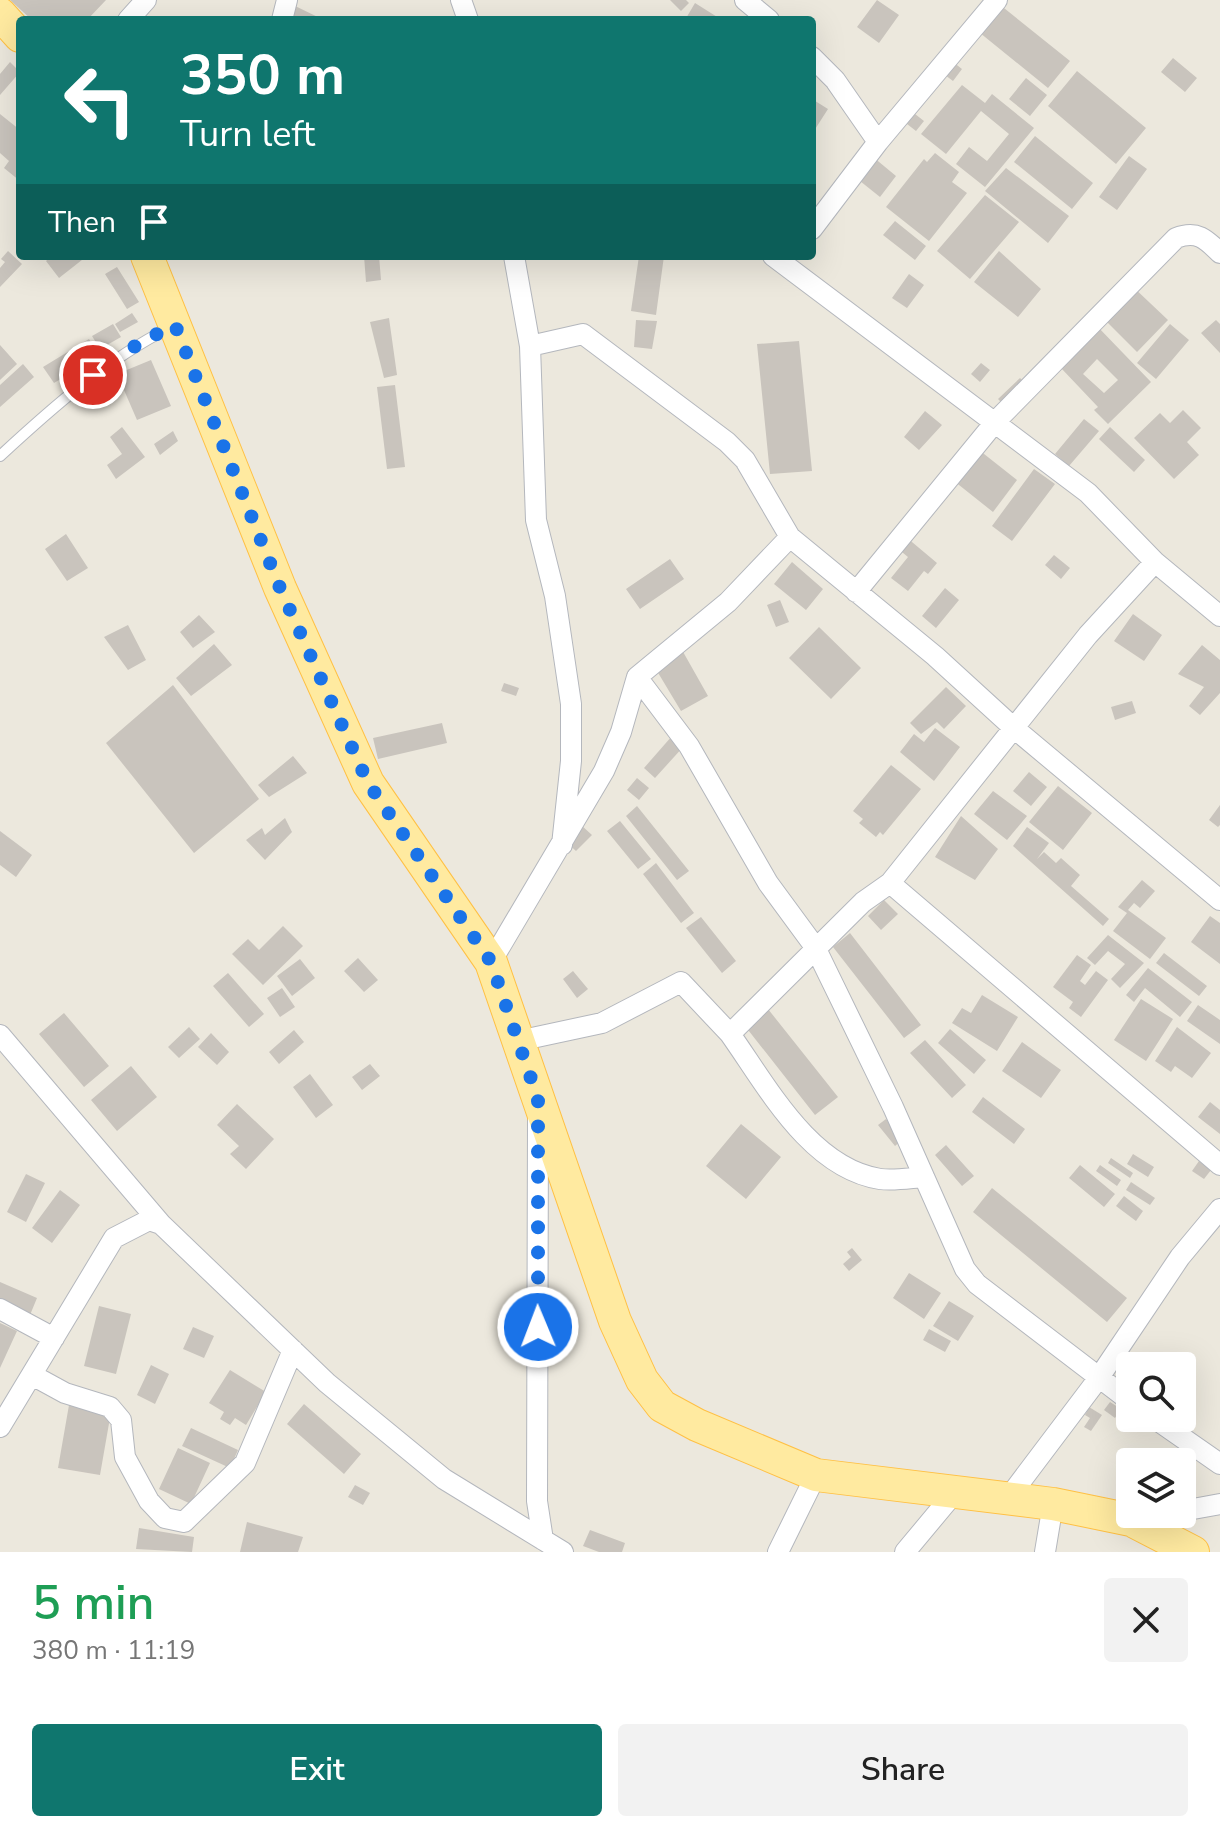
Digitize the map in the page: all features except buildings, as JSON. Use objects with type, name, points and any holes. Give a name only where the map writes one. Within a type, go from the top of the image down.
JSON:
[{"type":"main road","points":[[0,14],[16,32]]},
{"type":"main road","points":[[149,260],[280,588],[368,783],[491,962],[615,1321],[642,1380],[662,1406],[697,1425],[816,1475],[1009,1497],[1116,1517]]},
{"type":"main road","points":[[1146,1528],[1193,1552]]},
{"type":"street","points":[[132,16],[146,0]]},
{"type":"street","points":[[745,0],[764,16]]},
{"type":"street","points":[[816,224],[878,142],[997,0]]},
{"type":"street","points":[[816,61],[835,80],[878,142]]},
{"type":"street","points":[[856,592],[996,421],[1176,238],[1194,234],[1204,237],[1220,253]]},
{"type":"street","points":[[515,260],[530,346],[536,520],[555,596],[571,704],[571,761],[562,845]]},
{"type":"street","points":[[787,260],[1088,493],[1155,562],[1220,616]]},
{"type":"street","points":[[530,346],[583,334],[690,412],[745,460],[790,537],[935,656],[1015,729],[1220,900]]},
{"type":"street","points":[[491,962],[604,771],[621,732],[637,677],[728,602],[790,537]]},
{"type":"street","points":[[730,1034],[815,947],[863,902],[890,883],[1088,635],[1155,562]]},
{"type":"street","points":[[637,677],[689,746],[768,883],[815,947],[924,1177],[956,1253],[977,1284],[1116,1391]]},
{"type":"street","points":[[890,883],[1220,1165]]},
{"type":"street","points":[[518,1041],[602,1023],[681,982],[730,1034],[784,1109],[822,1150],[844,1166],[880,1179],[924,1177]]},
{"type":"street","points":[[0,1035],[161,1224],[293,1350],[444,1479],[563,1552]]},
{"type":"street","points":[[538,1099],[537,1501],[543,1540]]},
{"type":"street","points":[[1009,1497],[1098,1379],[1180,1257],[1220,1209]]},
{"type":"street","points":[[0,1427],[114,1238],[149,1220],[161,1224]]},
{"type":"street","points":[[0,1309],[54,1338]]},
{"type":"street","points":[[32,1375],[65,1393],[110,1407],[121,1420],[125,1457],[149,1501],[165,1518],[184,1522],[231,1481],[245,1463],[293,1350]]},
{"type":"street","points":[[1174,1432],[1220,1464]]},
{"type":"street","points":[[778,1552],[816,1475]]},
{"type":"street","points":[[905,1552],[955,1492]]},
{"type":"street","points":[[1045,1552],[1053,1504]]},
{"type":"street","points":[[1196,1508],[1220,1504]]},
{"type":"lane","points":[[0,456],[93,375],[141,342],[175,325]]},
{"type":"route","points":[[93,375],[141,342],[175,325],[280,588],[368,783],[424,869],[491,962],[538,1099],[538,1327]]}]
